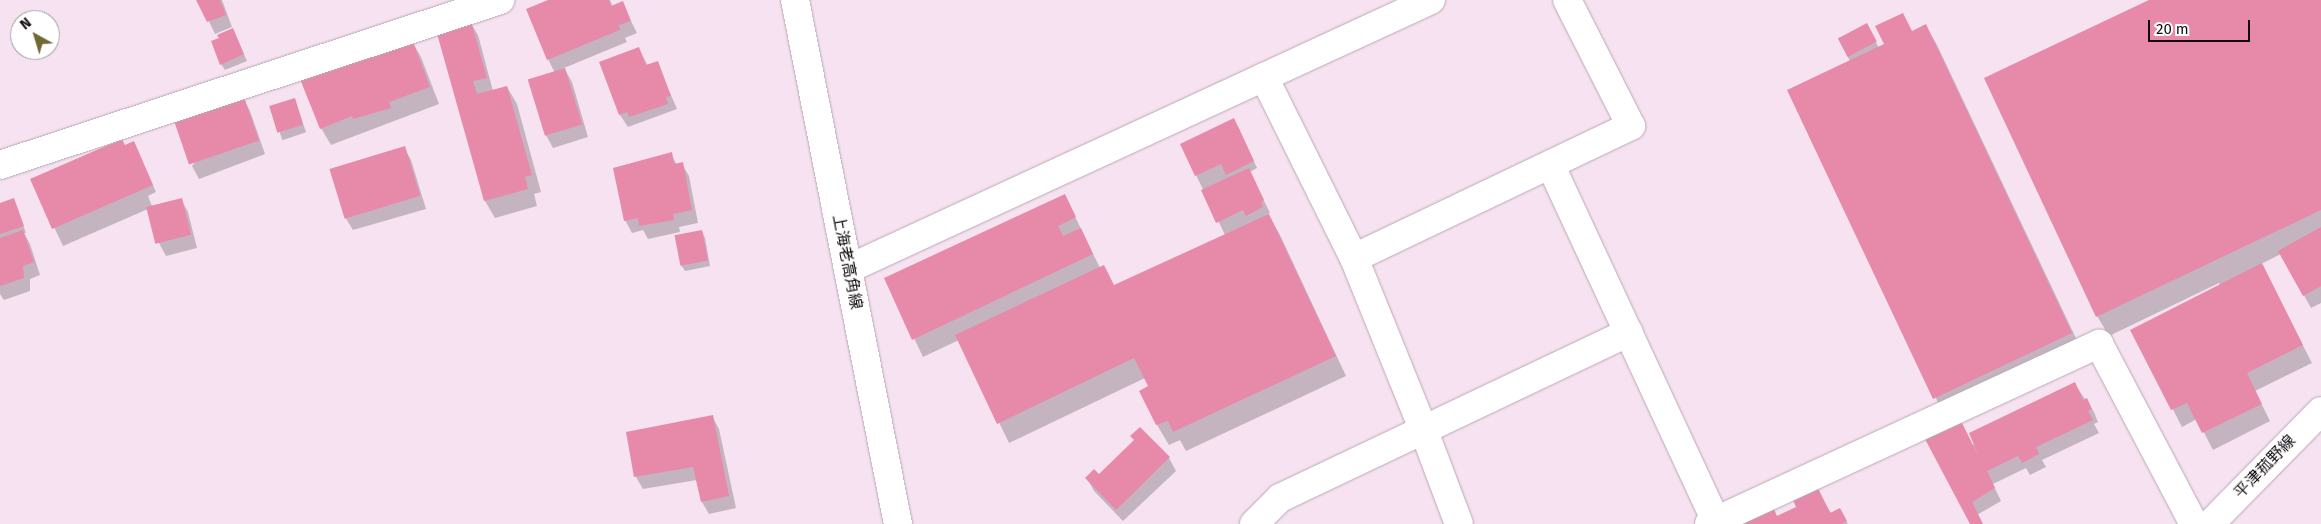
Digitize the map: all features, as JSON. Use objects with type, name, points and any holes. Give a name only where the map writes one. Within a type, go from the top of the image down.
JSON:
[{"type":"street","points":[[0,165],[500,0]]},
{"type":"street","name":"上海老高角線","points":[[796,0],[898,524]]},
{"type":"street","points":[[848,269],[1431,0]]},
{"type":"street","points":[[1354,258],[1551,166],[1631,126],[1567,0]]},
{"type":"street","points":[[1264,77],[1354,258],[1424,431],[1459,524]]},
{"type":"street","points":[[1551,166],[1629,332],[1713,522],[2099,344],[2194,524]]},
{"type":"street","points":[[1254,524],[1280,498],[1629,332]]},
{"type":"street","name":"平津菰野線","points":[[2210,524],[2321,411]]},
{"type":"building","points":[[196,0],[220,0],[226,15],[207,22]]},
{"type":"building","points":[[548,0],[609,0],[611,6],[623,1],[631,21],[619,25],[620,30],[547,60],[526,9]]},
{"type":"building","points":[[2149,0],[2321,0],[2321,210],[2096,317],[1984,78]]},
{"type":"building","points":[[1903,13],[1912,31],[1926,24],[2072,333],[1933,399],[1787,90],[1884,44],[1875,26]]},
{"type":"building","points":[[471,21],[487,78],[473,81],[477,94],[507,86],[532,175],[525,177],[528,189],[484,201],[436,30]]},
{"type":"building","points":[[1867,23],[1877,42],[1848,57],[1838,38]]},
{"type":"building","points":[[233,28],[244,54],[220,65],[211,41],[219,38],[217,35]]},
{"type":"building","points":[[412,39],[430,87],[389,102],[391,108],[353,119],[352,116],[320,129],[300,79]]},
{"type":"building","points":[[639,47],[646,65],[658,61],[671,96],[666,97],[668,104],[629,117],[627,112],[619,115],[599,62]]},
{"type":"building","points":[[565,68],[582,124],[545,136],[528,79]]},
{"type":"building","points":[[244,97],[259,140],[189,165],[174,121]]},
{"type":"building","points":[[295,98],[303,125],[277,133],[269,106]]},
{"type":"building","points":[[1234,118],[1254,161],[1226,175],[1221,164],[1195,176],[1180,144]]},
{"type":"building","points":[[122,139],[125,145],[134,141],[153,185],[52,229],[30,179]]},
{"type":"building","points":[[405,146],[420,196],[345,219],[329,169]]},
{"type":"building","points":[[672,152],[674,164],[683,162],[692,210],[673,214],[674,220],[639,226],[638,218],[624,221],[613,168]]},
{"type":"building","points":[[1249,168],[1264,200],[1261,202],[1263,207],[1246,216],[1243,210],[1216,223],[1201,190]]},
{"type":"building","points":[[1065,194],[1076,217],[1058,226],[1063,236],[1081,228],[1093,254],[912,340],[884,278]]},
{"type":"building","points":[[14,198],[24,226],[0,234],[0,203]]},
{"type":"building","points":[[182,198],[191,235],[155,244],[146,207]]},
{"type":"building","points":[[1269,214],[1336,356],[1173,432],[1168,421],[1156,425],[1139,391],[1148,386],[1134,358],[997,424],[955,335],[1104,265],[1114,285]]},
{"type":"building","points":[[2321,227],[2321,286],[2303,296],[2278,251]]},
{"type":"building","points":[[23,230],[34,262],[23,266],[24,278],[0,286],[0,238]]},
{"type":"building","points":[[702,230],[708,260],[680,266],[675,235]]},
{"type":"building","points":[[2262,263],[2303,345],[2247,373],[2262,404],[2202,433],[2187,403],[2171,410],[2130,330]]},
{"type":"building","points":[[2075,382],[2083,400],[2087,398],[2092,409],[2088,411],[2093,420],[2036,447],[2039,454],[2022,463],[2018,456],[1987,471],[1995,488],[1972,502],[1983,524],[1970,524],[1925,439],[1961,421],[1979,457],[1969,433]]},
{"type":"building","points":[[713,415],[729,496],[701,502],[693,467],[634,477],[626,432]]},
{"type":"building","points":[[1140,427],[1170,457],[1116,510],[1085,478],[1094,469],[1099,474],[1134,440],[1130,436]]},
{"type":"building","points":[[1818,488],[1830,513],[1840,508],[1847,521],[1841,524],[1742,524],[1774,509],[1777,516],[1796,507],[1793,500]]}]
